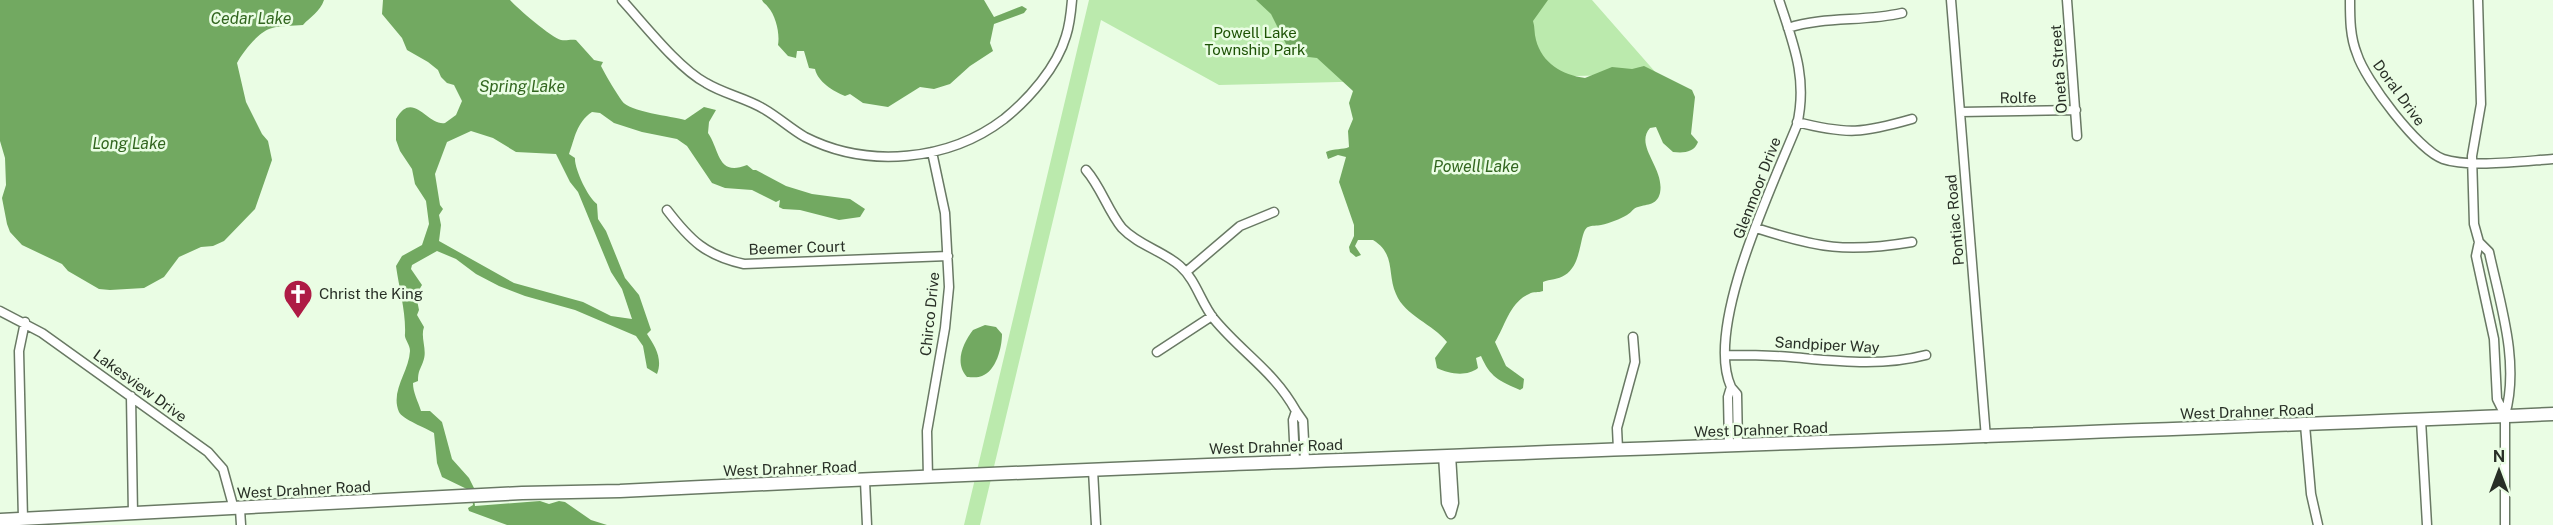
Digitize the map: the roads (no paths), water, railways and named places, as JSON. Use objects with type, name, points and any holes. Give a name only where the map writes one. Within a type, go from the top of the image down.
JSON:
[{"type":"street","points":[[622,0],[683,65],[704,82],[761,107],[804,137],[835,148],[875,156],[907,156],[932,152],[973,138],[1014,111],[1040,81],[1060,52],[1067,35],[1072,0]]},
{"type":"street","name":"Glenmoor Drive","points":[[1734,445],[1737,394],[1726,377],[1726,326],[1734,291],[1801,108],[1801,71],[1779,0]]},
{"type":"street","name":"Pontiac Road","points":[[1952,0],[1986,438]]},
{"type":"street","name":"Oneta Street","points":[[2067,0],[2077,136]]},
{"type":"street","name":"Doral Drive","points":[[2350,0],[2351,25],[2357,56],[2420,144],[2438,156],[2456,162],[2553,159]]},
{"type":"street","points":[[2478,0],[2481,104],[2474,137],[2472,163],[2474,224],[2478,242],[2476,256],[2495,348],[2497,399],[2504,416]]},
{"type":"street","points":[[1788,28],[1821,20],[1876,19],[1902,13]]},
{"type":"street","name":"Rolfe","points":[[1960,112],[2076,110]]},
{"type":"street","points":[[1797,122],[1826,130],[1864,132],[1912,119]]},
{"type":"street","name":"Chirco Drive","points":[[928,478],[927,431],[945,328],[949,287],[945,213],[932,152]]},
{"type":"street","points":[[1086,170],[1096,181],[1122,228],[1145,245],[1178,264],[1186,272],[1212,316],[1282,387],[1303,421],[1300,461]]},
{"type":"street","name":"Beemer Court","points":[[667,210],[683,231],[703,249],[723,260],[744,264],[948,256]]},
{"type":"street","points":[[1186,272],[1240,226],[1274,212]]},
{"type":"street","points":[[1756,228],[1814,245],[1833,248],[1870,248],[1912,242]]},
{"type":"street","points":[[2478,242],[2489,252],[2508,347],[2510,399],[2504,416],[2505,525]]},
{"type":"street","name":"Lakesview Drive","points":[[0,311],[25,322],[131,396],[218,461],[224,469],[241,525]]},
{"type":"street","points":[[1157,352],[1212,316]]},
{"type":"street","points":[[23,519],[19,351],[25,322]]},
{"type":"street","points":[[1618,449],[1617,428],[1635,362],[1633,337]]},
{"type":"street","points":[[2495,348],[2508,347]]},
{"type":"street","name":"Sandpiper Way","points":[[1725,355],[1763,355],[1870,363],[1903,361],[1926,355]]},
{"type":"street","points":[[131,396],[133,514]]},
{"type":"street","name":"West Drahner Road","points":[[0,520],[522,493],[865,481],[1447,455],[1986,438],[2553,414]]},
{"type":"street","points":[[2421,420],[2427,525]]},
{"type":"street","points":[[2305,425],[2311,494],[2318,525]]},
{"type":"street","points":[[1447,455],[1454,503],[1451,514],[1453,525]]},
{"type":"street","points":[[1093,470],[1096,525]]},
{"type":"street","points":[[865,481],[867,525]]},
{"type":"water","name":"Long Lake","points":[[0,0],[324,0],[303,25],[277,27],[265,31],[251,44],[237,63],[246,102],[268,141],[272,160],[255,209],[224,241],[213,246],[201,247],[179,257],[164,277],[144,288],[99,289],[68,271],[62,264],[22,245],[10,232],[2,198],[6,185],[5,158],[0,141]]},
{"type":"water","name":"Spring Lake","points":[[383,0],[510,0],[550,34],[561,40],[576,40],[594,60],[603,62],[601,66],[603,71],[626,105],[642,111],[685,120],[704,107],[716,110],[709,122],[708,133],[725,165],[737,168],[747,165],[786,186],[812,194],[850,199],[865,209],[860,217],[839,220],[800,210],[783,209],[779,207],[780,200],[776,202],[752,190],[725,188],[712,183],[687,146],[677,139],[642,132],[614,123],[600,113],[592,112],[579,126],[569,154],[575,158],[582,182],[597,204],[598,219],[606,231],[625,278],[639,295],[651,330],[647,334],[659,358],[657,374],[647,368],[643,346],[636,336],[575,310],[499,286],[476,274],[456,259],[437,251],[412,265],[411,269],[422,285],[416,295],[419,310],[417,315],[424,327],[425,353],[418,381],[413,383],[414,390],[421,411],[430,411],[442,422],[452,459],[469,478],[474,488],[475,506],[540,501],[549,504],[559,501],[565,502],[591,520],[607,525],[507,525],[469,511],[468,508],[473,505],[471,491],[442,477],[437,463],[434,433],[399,412],[398,389],[410,351],[405,336],[396,266],[402,256],[422,245],[429,224],[426,201],[415,184],[412,169],[400,151],[396,140],[396,119],[408,107],[438,122],[445,123],[456,115],[462,101],[454,85],[447,83],[438,70],[407,50],[402,38],[382,14]],"holes":[[[471,131],[493,138],[516,152],[556,154],[570,182],[578,192],[611,272],[622,289],[632,319],[611,316],[583,302],[514,283],[439,241],[441,225],[439,215],[443,209],[440,205],[435,174],[447,142]]]},
{"type":"water","points":[[762,0],[984,0],[994,17],[1022,6],[1027,9],[1024,13],[994,24],[990,43],[993,51],[970,66],[950,84],[934,89],[920,87],[888,107],[863,103],[850,94],[845,96],[831,89],[819,78],[815,69],[809,68],[804,51],[797,51],[796,58],[788,56],[778,45],[777,25],[771,11]]},
{"type":"water","name":"Powell Lake","points":[[1256,0],[1548,0],[1533,21],[1535,37],[1543,55],[1561,71],[1585,78],[1612,67],[1632,69],[1644,66],[1692,90],[1695,97],[1691,134],[1698,142],[1694,148],[1684,152],[1673,152],[1663,143],[1656,127],[1650,128],[1646,135],[1647,150],[1660,184],[1657,200],[1636,208],[1615,221],[1588,227],[1571,270],[1562,277],[1543,282],[1543,291],[1531,293],[1522,298],[1509,315],[1495,342],[1506,366],[1524,379],[1523,388],[1520,390],[1496,378],[1481,356],[1476,358],[1478,368],[1469,373],[1452,373],[1437,368],[1435,358],[1447,342],[1400,302],[1393,287],[1390,265],[1385,252],[1373,240],[1358,240],[1355,246],[1361,255],[1356,257],[1350,252],[1354,225],[1339,182],[1346,157],[1338,155],[1328,159],[1326,152],[1349,147],[1348,131],[1353,119],[1349,103],[1353,91],[1317,58],[1300,56],[1289,50],[1271,14]]},
{"type":"water","points":[[985,325],[996,327],[1002,334],[997,358],[987,373],[979,377],[967,377],[961,366],[963,347],[973,330]]},
{"type":"place","name":"Christ the King","points":[[298,320]]},
{"type":"water label","name":"Cedar Lake","points":[[251,18]]},
{"type":"park label","name":"Powell Lake Township Park","points":[[1255,42]]}]
